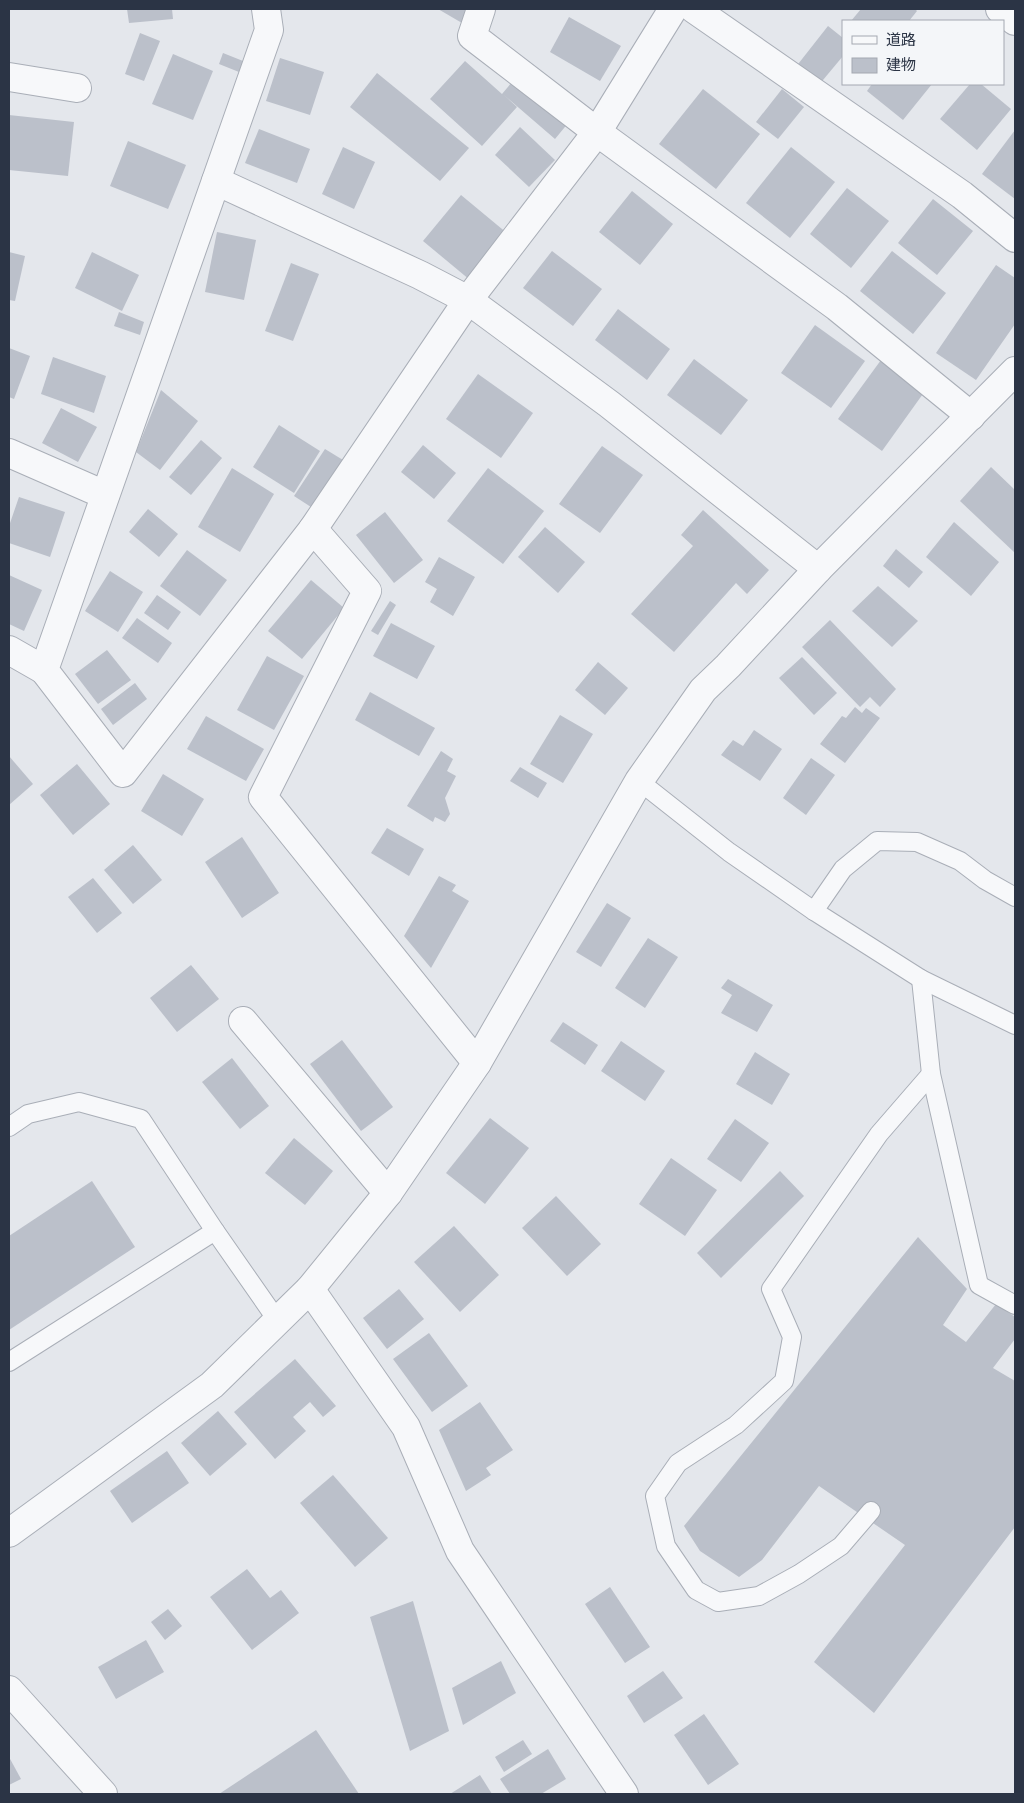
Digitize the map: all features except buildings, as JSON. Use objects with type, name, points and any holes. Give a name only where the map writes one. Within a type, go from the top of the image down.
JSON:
[{"type":"street","points":[[44,670],[269,30],[266,9]]},
{"type":"street","points":[[481,9],[472,36],[598,132],[837,307],[971,416]]},
{"type":"street","points":[[9,650],[44,670],[123,773],[313,529],[468,300],[598,132],[673,9]]},
{"type":"street","points":[[694,9],[962,195],[1015,238]]},
{"type":"street","points":[[1000,9],[1015,21]]},
{"type":"street","points":[[9,78],[77,88]]},
{"type":"street","points":[[216,181],[420,275],[468,300],[609,404],[818,569]]},
{"type":"street","points":[[9,1533],[212,1385],[310,1289],[388,1193],[477,1063],[639,780],[703,690],[728,666],[818,569],[1015,371]]},
{"type":"street","points":[[9,453],[105,495]]},
{"type":"street","points":[[313,529],[367,591],[263,797],[477,1063]]},
{"type":"street","points":[[243,1021],[388,1193]]},
{"type":"street","points":[[310,1289],[406,1427],[460,1551],[624,1794]]},
{"type":"street","points":[[9,1690],[103,1794]]},
{"type":"lane","points":[[639,780],[729,852],[814,911],[921,979],[1015,1025]]},
{"type":"lane","points":[[814,911],[843,869],[877,841],[917,842],[960,861],[985,880],[1015,897]]},
{"type":"lane","points":[[921,979],[932,1074],[979,1285],[1015,1305]]},
{"type":"lane","points":[[871,1511],[841,1546],[799,1574],[759,1596],[718,1602],[696,1590],[666,1546],[656,1496],[678,1463],[736,1426],[784,1381],[792,1337],[771,1290],[879,1134],[932,1074]]},
{"type":"lane","points":[[9,1127],[28,1114],[79,1102],[141,1119],[215,1232],[277,1320]]},
{"type":"lane","points":[[9,1362],[215,1232]]}]
